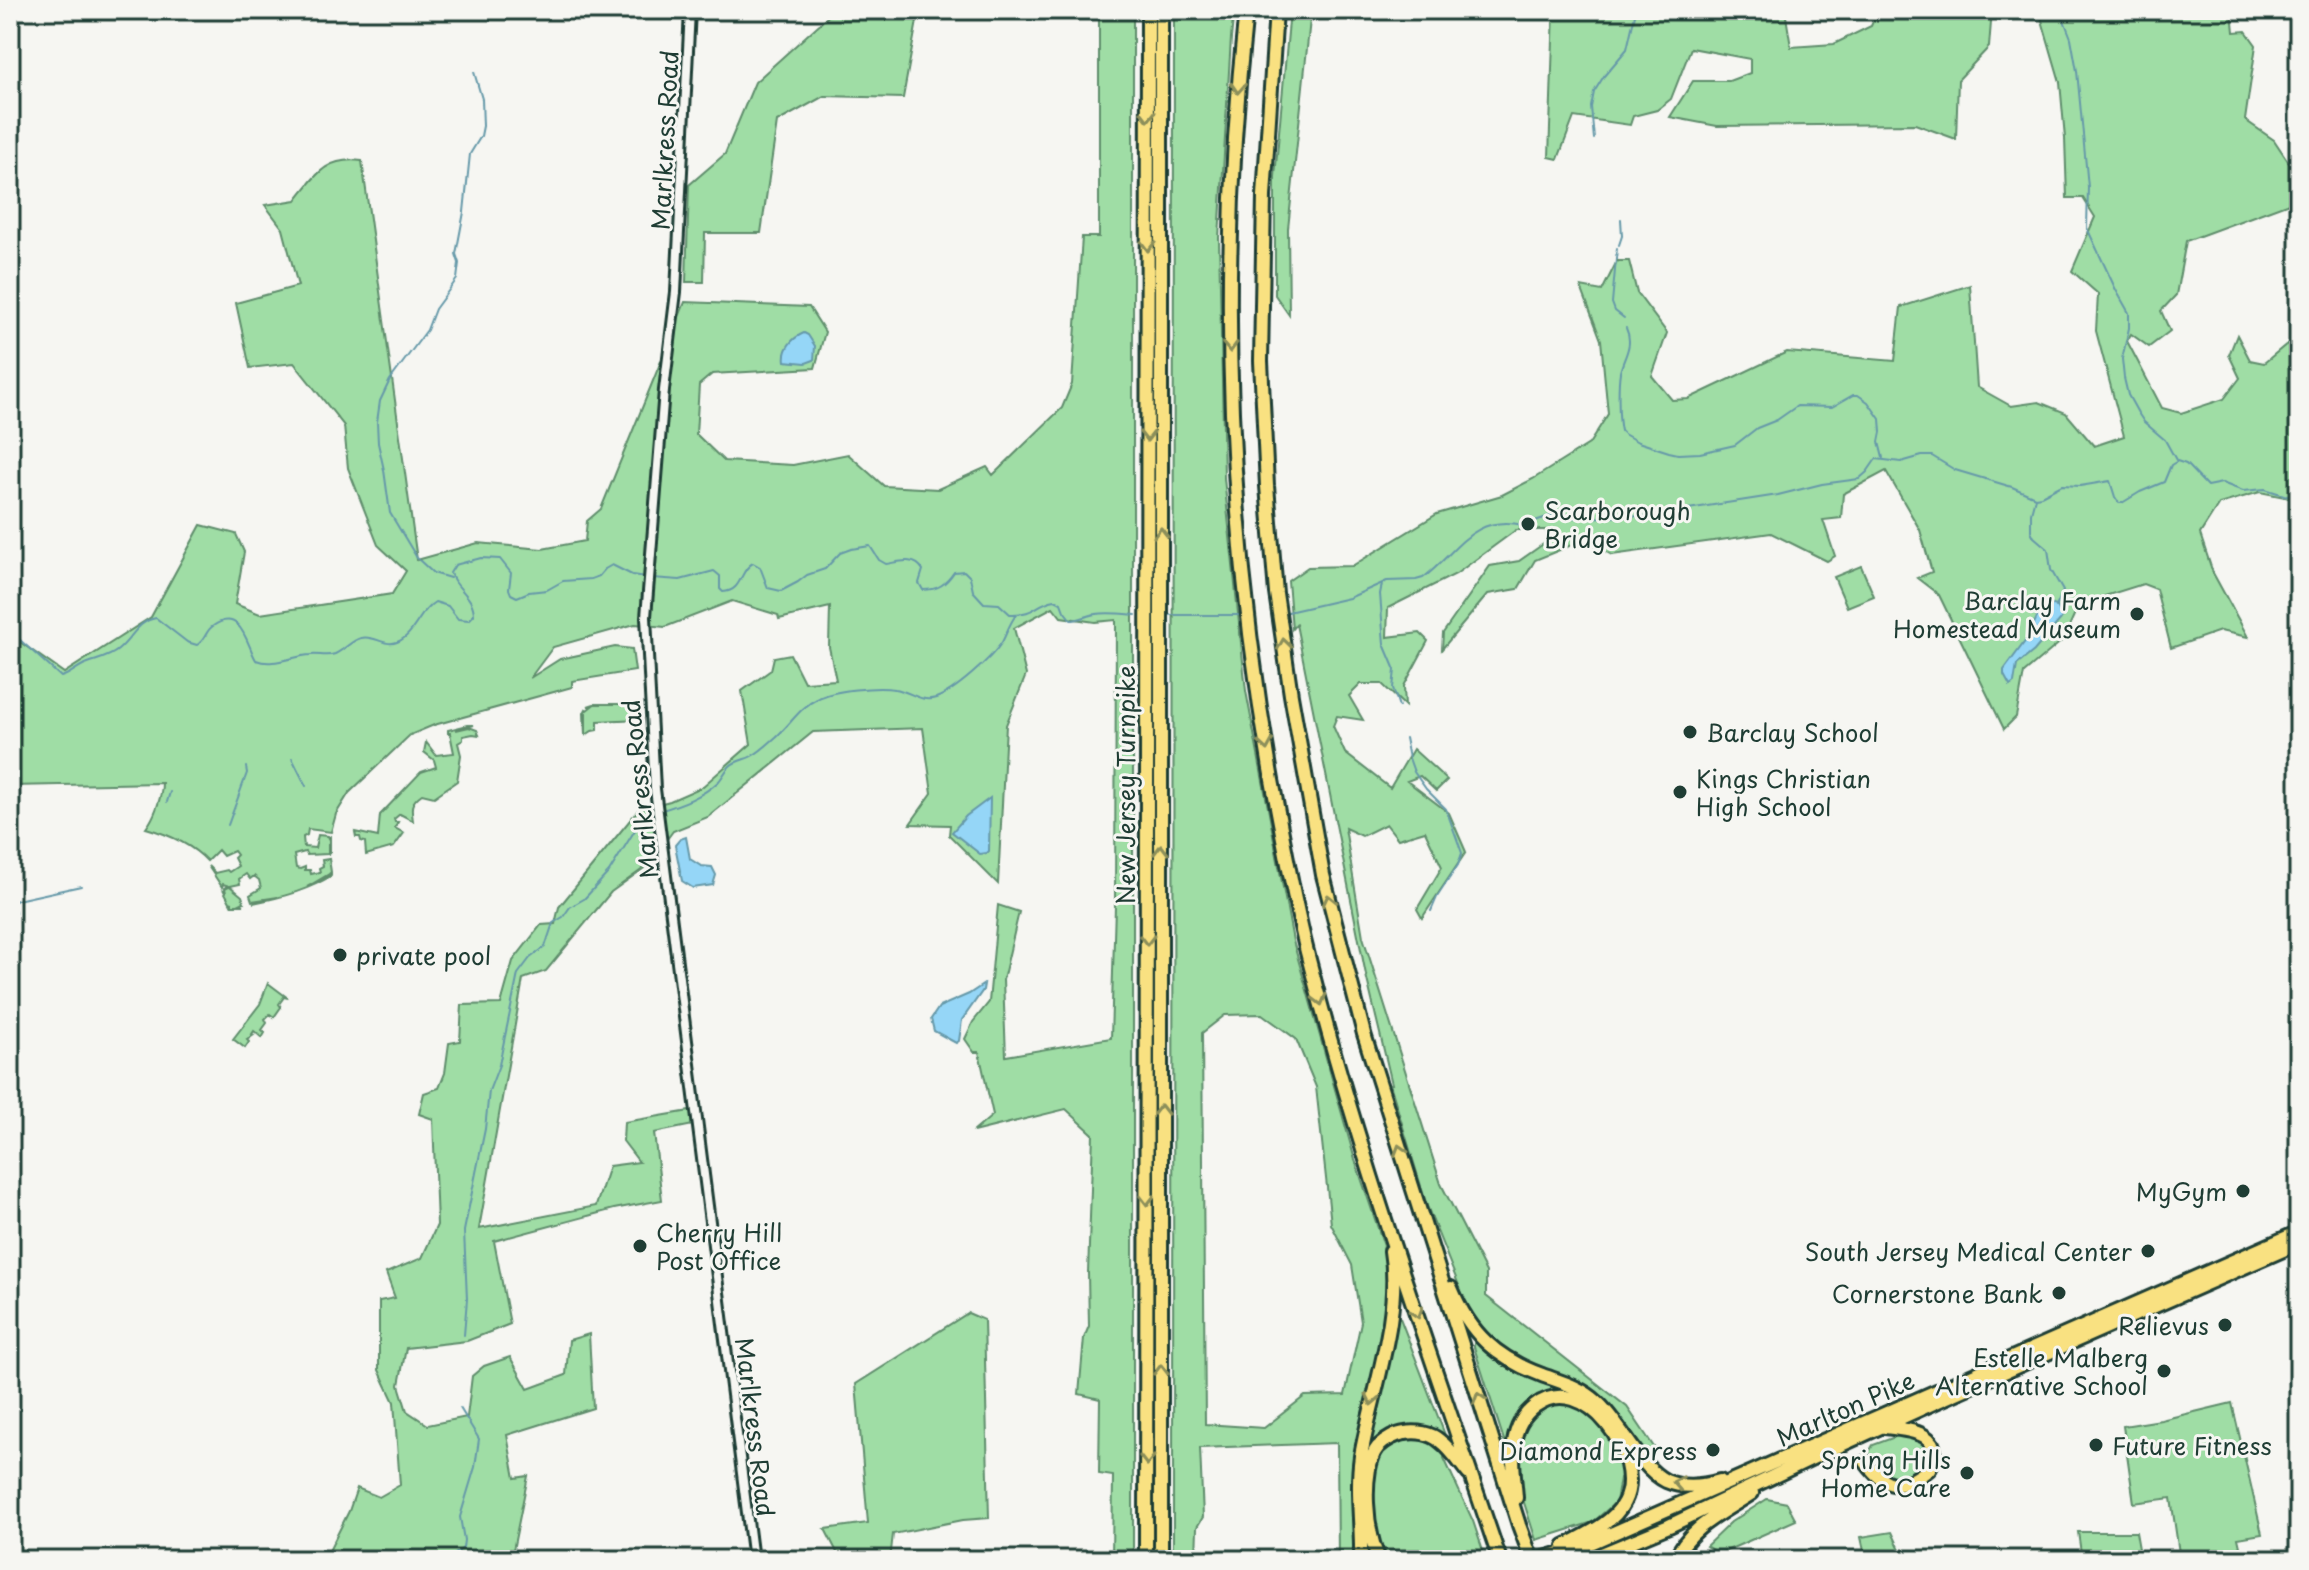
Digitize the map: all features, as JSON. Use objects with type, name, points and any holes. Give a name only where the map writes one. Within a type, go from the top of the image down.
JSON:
[{"type":"highway","name":"New Jersey Turnpike","points":[[1146,1560],[1148,10]]},
{"type":"highway","name":"New Jersey Turnpike","points":[[1161,10],[1161,1560]]},
{"type":"highway","points":[[1246,10],[1231,187],[1229,307],[1239,536],[1251,646],[1285,853],[1306,949],[1338,1067],[1500,1560]]},
{"type":"highway","points":[[1276,10],[1264,196],[1261,361],[1267,486],[1276,593],[1301,754],[1330,904],[1364,1034],[1415,1201],[1519,1525],[1536,1558],[1605,1523],[1619,1510],[1628,1492],[1627,1467],[1619,1443],[1604,1421],[1584,1403],[1567,1397],[1551,1398],[1532,1408],[1519,1425],[1513,1446],[1519,1525]]},
{"type":"highway","points":[[1415,1201],[1456,1301],[1469,1324],[1491,1348],[1510,1361],[1577,1387],[1587,1394],[1606,1411],[1648,1468],[1669,1482],[1693,1485],[1715,1483],[1754,1472]]},
{"type":"highway","points":[[1361,1560],[1360,1464],[1394,1297],[1394,1271],[1384,1213]]},
{"type":"highway","name":"Marlton Pike","points":[[1536,1558],[1586,1545],[2299,1232]]},
{"type":"highway","name":"Marlton Pike","points":[[1587,1560],[1669,1526],[1882,1426],[2299,1243]]},
{"type":"highway","points":[[2119,1323],[2144,1307],[2212,1277],[2218,1268]]},
{"type":"highway","points":[[1866,1462],[1877,1477],[1898,1485],[1921,1476],[1934,1459],[1931,1442],[1924,1435],[1882,1426]]},
{"type":"highway","points":[[1380,1560],[1374,1548],[1368,1518],[1369,1473],[1378,1447],[1398,1434],[1422,1432],[1439,1439],[1473,1479]]},
{"type":"highway","points":[[1675,1560],[1683,1543],[1692,1534],[1784,1471]]},
{"type":"street","name":"Marlkress Road","points":[[690,10],[676,292],[664,390],[647,606],[649,699],[656,799],[753,1560]]},
{"type":"green space","points":[[835,10],[919,10],[903,98],[824,96],[777,122],[761,233],[705,233],[704,282],[686,282],[689,185],[725,154],[755,82]]},
{"type":"green space","points":[[1099,10],[1133,10],[1133,1560],[1112,1560],[1113,1476],[1099,1474],[1100,1399],[1079,1394],[1084,1338],[1089,1326],[1093,1134],[1066,1109],[973,1132],[993,1115],[979,1052],[974,1052],[965,1039],[973,1022],[989,1002],[998,905],[1019,912],[1003,980],[1006,1056],[1111,1038],[1115,906],[1116,620],[1095,622],[1061,617],[1053,607],[1014,628],[1026,675],[1006,725],[998,884],[949,835],[950,825],[910,824],[932,793],[923,728],[813,732],[708,817],[673,831],[647,866],[611,892],[546,971],[523,979],[479,1229],[596,1206],[609,1166],[639,1162],[623,1141],[624,1122],[696,1110],[698,1124],[654,1133],[662,1200],[614,1209],[494,1241],[510,1324],[467,1341],[406,1348],[399,1385],[407,1411],[428,1425],[467,1417],[472,1376],[484,1366],[510,1357],[528,1389],[566,1375],[569,1340],[589,1334],[593,1408],[507,1435],[515,1478],[528,1476],[511,1560],[309,1560],[329,1551],[357,1488],[379,1497],[400,1485],[394,1402],[379,1370],[379,1301],[395,1298],[386,1273],[422,1258],[437,1225],[433,1119],[419,1114],[424,1093],[439,1088],[445,1073],[449,1043],[460,1041],[462,1005],[501,1004],[513,961],[541,925],[555,924],[559,907],[639,809],[670,801],[702,787],[751,744],[742,691],[771,670],[774,657],[790,654],[804,682],[836,680],[829,647],[830,607],[779,619],[778,615],[732,601],[665,627],[635,624],[553,647],[530,678],[560,659],[615,647],[632,649],[635,671],[572,681],[572,687],[434,725],[410,735],[349,793],[336,814],[331,832],[308,829],[303,837],[304,847],[315,848],[318,835],[330,837],[328,854],[307,855],[305,852],[294,855],[296,868],[305,867],[311,874],[320,872],[322,860],[329,859],[331,872],[307,887],[331,876],[312,886],[293,893],[273,899],[253,903],[278,897],[252,901],[250,895],[261,888],[259,880],[254,876],[250,879],[246,874],[239,879],[240,884],[230,886],[242,896],[244,902],[240,904],[244,905],[231,904],[223,889],[226,893],[225,888],[229,886],[223,884],[222,887],[208,866],[215,873],[229,872],[238,866],[234,851],[223,856],[218,850],[207,861],[179,841],[146,828],[157,807],[162,783],[10,786],[10,635],[64,673],[151,617],[201,525],[236,534],[244,552],[235,604],[260,614],[392,594],[406,571],[378,545],[348,468],[344,426],[294,363],[250,368],[236,303],[298,286],[283,229],[265,205],[296,200],[323,169],[339,161],[362,161],[417,560],[478,543],[542,549],[585,541],[587,521],[601,509],[685,302],[809,307],[825,332],[815,368],[712,374],[699,385],[696,434],[724,461],[793,465],[848,454],[884,486],[938,489],[987,467],[993,475],[1062,408],[1072,384],[1082,237],[1099,237]]},
{"type":"green space","points":[[1174,10],[1234,10],[1219,238],[1224,478],[1246,691],[1293,941],[1355,1160],[1388,1258],[1385,1298],[1400,1318],[1445,1435],[1444,1458],[1473,1521],[1486,1560],[1388,1560],[1353,1527],[1354,1560],[1338,1560],[1337,1443],[1200,1448],[1203,1517],[1197,1527],[1196,1560],[1173,1560]],"holes":[[[1262,1014],[1296,1039],[1316,1087],[1331,1224],[1352,1265],[1361,1322],[1345,1395],[1305,1396],[1264,1428],[1205,1424],[1202,1033],[1225,1015]]]},
{"type":"green space","points":[[1290,10],[1311,10],[1288,229],[1289,315],[1275,295],[1275,177]]},
{"type":"green space","points":[[1554,10],[1785,10],[1791,47],[1834,44],[1871,26],[1878,10],[1992,10],[1989,47],[1958,80],[1956,139],[1915,124],[1717,126],[1670,117],[1693,81],[1729,81],[1750,73],[1750,59],[1691,48],[1671,99],[1657,110],[1633,116],[1630,125],[1574,117],[1558,159],[1549,157]]},
{"type":"green space","points":[[2039,10],[2232,10],[2234,32],[2246,31],[2256,45],[2245,120],[2274,140],[2296,173],[2289,203],[2186,241],[2176,295],[2161,311],[2170,331],[2149,347],[2131,334],[2127,341],[2162,408],[2181,413],[2224,399],[2240,378],[2229,355],[2237,335],[2250,360],[2264,363],[2299,334],[2299,500],[2260,492],[2219,504],[2200,534],[2213,573],[2248,637],[2220,631],[2171,648],[2156,589],[2143,584],[2079,604],[2063,640],[2024,673],[2016,717],[2004,729],[1939,595],[1917,578],[1932,572],[1920,530],[1886,471],[1843,494],[1841,518],[1823,520],[1835,556],[1827,561],[1771,533],[1612,555],[1584,540],[1535,560],[1518,589],[1488,594],[1442,649],[1443,633],[1490,566],[1519,561],[1549,540],[1545,530],[1516,530],[1456,574],[1388,608],[1387,637],[1420,633],[1428,641],[1404,686],[1405,706],[1382,684],[1361,684],[1349,696],[1363,720],[1337,716],[1333,726],[1345,753],[1390,788],[1413,749],[1447,780],[1436,791],[1420,776],[1407,781],[1449,813],[1466,852],[1422,918],[1417,909],[1442,867],[1425,831],[1398,839],[1386,824],[1362,836],[1345,828],[1363,937],[1441,1184],[1486,1272],[1486,1296],[1627,1407],[1656,1450],[1620,1478],[1616,1502],[1593,1522],[1536,1540],[1474,1347],[1474,1323],[1427,1206],[1390,1084],[1296,624],[1292,629],[1288,581],[1308,567],[1352,566],[1437,514],[1502,495],[1589,444],[1608,414],[1601,340],[1581,287],[1602,291],[1617,261],[1629,261],[1637,293],[1667,333],[1652,376],[1672,400],[1688,399],[1787,352],[1895,361],[1901,307],[1970,285],[1977,387],[2011,406],[2039,402],[2066,413],[2094,446],[2124,436],[2096,331],[2098,294],[2072,271],[2095,217],[2083,198],[2067,198],[2060,82]]},
{"type":"green space","points":[[1861,566],[1874,596],[1847,607],[1834,577]]},
{"type":"green space","points":[[634,704],[640,719],[598,721],[598,730],[586,735],[586,712],[585,735],[584,713],[592,706],[588,706]]},
{"type":"green space","points":[[474,725],[456,730],[469,727],[477,730],[479,735],[463,736],[458,743],[461,755],[457,781],[434,797],[422,794],[418,797],[412,806],[413,821],[400,814],[394,819],[398,822],[395,828],[404,833],[394,847],[366,855],[365,842],[356,837],[355,832],[378,837],[380,815],[421,772],[436,767],[434,760],[424,752],[426,742],[436,755],[454,753],[448,730]]},
{"type":"green space","points":[[268,983],[288,998],[284,997],[274,1017],[270,1014],[265,1019],[267,1023],[262,1030],[265,1033],[262,1038],[254,1031],[245,1048],[233,1039],[260,1004]]},
{"type":"green space","points":[[968,1313],[984,1320],[989,1518],[893,1534],[890,1560],[868,1560],[867,1557],[841,1560],[825,1529],[868,1523],[856,1384]]},
{"type":"green space","points":[[2232,1403],[2262,1534],[2238,1538],[2243,1560],[2180,1560],[2171,1498],[2134,1503],[2123,1426]]},
{"type":"green space","points":[[1903,1434],[1926,1441],[1930,1463],[1902,1481],[1878,1473],[1869,1452],[1873,1445]]},
{"type":"green space","points":[[1767,1499],[1787,1503],[1796,1520],[1719,1554],[1706,1546],[1731,1522]]},
{"type":"green space","points":[[1892,1532],[1905,1560],[1866,1560],[1861,1537]]},
{"type":"green space","points":[[2078,1532],[2136,1532],[2141,1560],[2082,1560]]},
{"type":"water","points":[[804,333],[815,346],[814,360],[806,363],[785,361],[789,344]]},
{"type":"water","points":[[2049,604],[2057,606],[2061,619],[2034,651],[2017,665],[2014,683],[2010,686],[2004,670],[2026,640],[2042,607]]},
{"type":"water","points":[[990,798],[989,851],[980,854],[952,832],[966,816]]},
{"type":"water","points":[[686,837],[690,859],[701,866],[712,867],[716,875],[713,885],[693,888],[682,881],[675,845]]},
{"type":"water","points":[[984,984],[962,1020],[959,1041],[956,1043],[934,1031],[931,1019],[939,1007]]},
{"type":"waterway","points":[[1594,139],[1591,107],[1594,92],[1627,49],[1636,10]]},
{"type":"waterway","points":[[2060,10],[2071,38],[2077,71],[2088,187],[2087,228],[2129,313],[2122,359],[2128,395],[2144,422],[2165,440],[2176,460]]},
{"type":"waterway","points":[[450,578],[433,573],[417,558],[390,513],[377,422],[380,401],[390,380],[427,330],[435,309],[457,279],[459,263],[456,254],[470,154],[483,126],[482,99],[474,72]]},
{"type":"waterway","points":[[1619,245],[1621,219]]},
{"type":"waterway","points":[[1617,248],[1612,303],[1615,311],[1624,318]]},
{"type":"waterway","points":[[1626,328],[1629,345],[1619,377],[1620,425],[1624,434],[1638,442],[1678,454],[1700,453],[1735,445],[1757,428],[1777,420],[1797,406],[1832,407],[1858,395],[1868,402],[1880,419],[1879,442],[1883,458]]},
{"type":"waterway","points":[[1532,522],[1553,515],[1577,518],[1643,516],[1778,495],[1859,479],[1876,459],[1901,462],[1922,456],[1932,456],[1955,470],[2035,497],[2062,485],[2080,486],[2110,481],[2115,497],[2122,503],[2164,482],[2171,465],[2176,462]]},
{"type":"waterway","points":[[2177,461],[2186,464],[2207,486],[2222,483],[2243,491],[2265,489],[2299,496]]},
{"type":"waterway","points":[[2035,498],[2031,531],[2048,549],[2051,570],[2063,591],[2056,607]]},
{"type":"waterway","points":[[1288,612],[1349,598],[1387,581],[1423,578],[1478,530],[1505,523],[1523,525]]},
{"type":"waterway","points":[[652,578],[680,580],[714,571],[720,576],[723,592],[734,588],[753,563],[760,567],[768,588],[781,591],[807,575],[825,569],[840,553],[870,546],[879,560],[886,564],[906,561],[920,566],[923,570],[919,583],[923,590],[945,583],[954,572],[964,571],[970,577],[973,591],[984,603],[999,604],[1010,614],[1025,613],[1055,600],[1061,603],[1071,620],[1101,613],[1136,615]]},
{"type":"waterway","points":[[10,631],[61,677],[114,653],[139,627],[156,618],[187,642],[197,645],[213,626],[231,621],[242,630],[256,660],[276,662],[304,656],[332,655],[365,637],[397,642],[408,634],[435,602],[448,606],[458,619],[469,620],[474,615],[471,603],[450,573],[455,565],[481,558],[500,559],[511,573],[509,589],[517,597],[547,590],[563,581],[591,579],[612,565],[632,575],[645,577]]},
{"type":"waterway","points":[[1382,584],[1384,644],[1395,670],[1393,688],[1399,707]]},
{"type":"waterway","points":[[659,811],[684,803],[706,791],[719,781],[730,766],[759,752],[805,707],[824,696],[877,688],[900,690],[925,699],[944,694],[990,657],[1016,615]]},
{"type":"waterway","points":[[1171,615],[1239,615]]},
{"type":"waterway","points":[[1405,738],[1414,772],[1446,809],[1462,853],[1431,911]]},
{"type":"waterway","points":[[292,758],[306,786]]},
{"type":"waterway","points":[[228,825],[247,773],[246,767]]},
{"type":"waterway","points":[[167,802],[170,792]]},
{"type":"waterway","points":[[464,1335],[467,1299],[464,1231],[485,1129],[489,1091],[499,1065],[518,974],[530,958],[545,947],[553,923],[584,899],[609,872],[640,822],[653,813]]},
{"type":"waterway","points":[[15,914],[13,903],[17,900],[81,886]]},
{"type":"waterway","points":[[447,1560],[463,1548],[460,1517],[475,1467],[479,1439],[460,1408]]},
{"type":"place","name":"Scarborough Bridge","points":[[1528,524]]},
{"type":"place","name":"Barclay Farm Homestead Museum","points":[[2137,614]]},
{"type":"place","name":"Barclay School","points":[[1690,732]]},
{"type":"place","name":"Kings Christian High School","points":[[1680,792]]},
{"type":"place","name":"private pool","points":[[340,955]]},
{"type":"place","name":"MyGym","points":[[2243,1191]]},
{"type":"place","name":"Cherry Hill Post Office","points":[[640,1246]]},
{"type":"place","name":"South Jersey Medical Center","points":[[2148,1251]]},
{"type":"place","name":"Cornerstone Bank","points":[[2059,1293]]},
{"type":"place","name":"Relievus","points":[[2225,1325]]},
{"type":"place","name":"Estelle Malberg Alternative School","points":[[2164,1371]]},
{"type":"place","name":"Future Fitness","points":[[2096,1445]]},
{"type":"place","name":"Diamond Express","points":[[1713,1450]]},
{"type":"place","name":"Spring Hills Home Care","points":[[1967,1473]]}]
